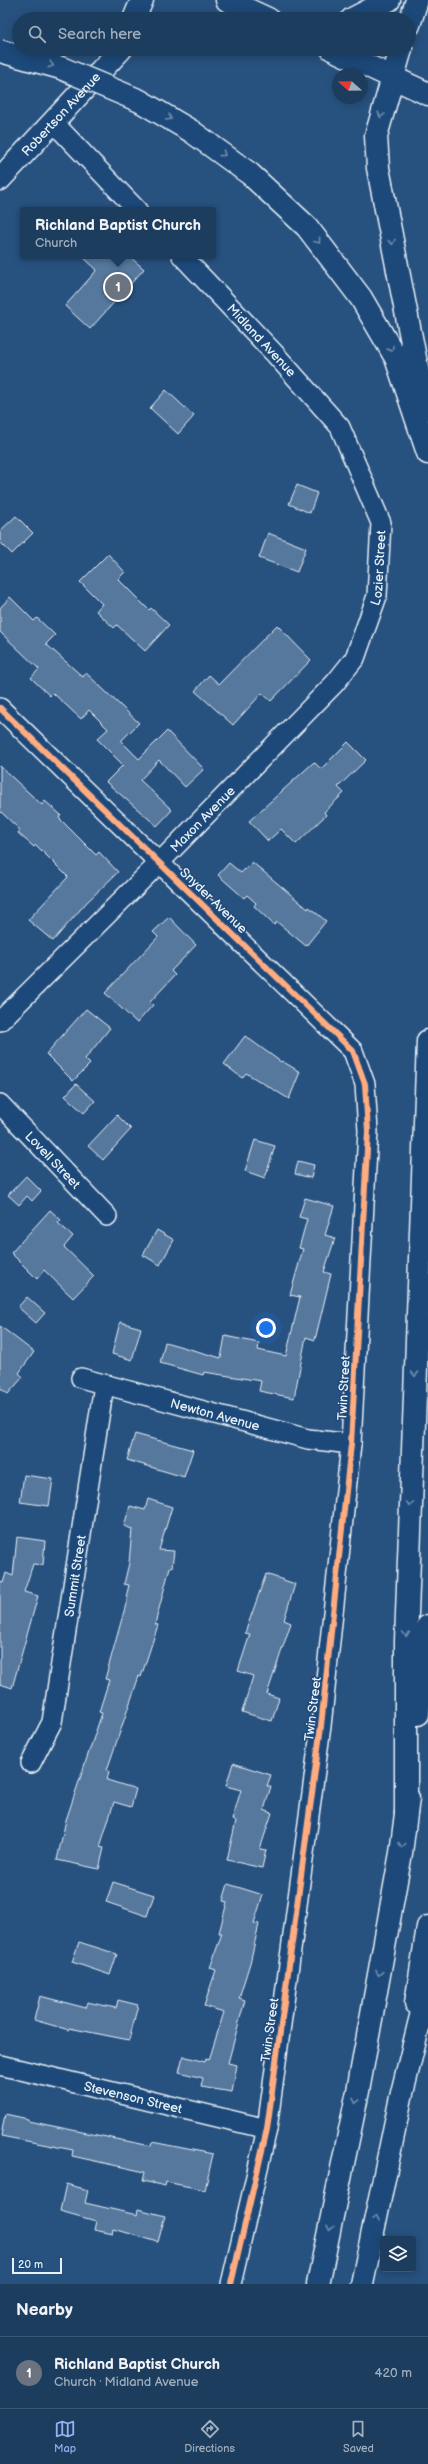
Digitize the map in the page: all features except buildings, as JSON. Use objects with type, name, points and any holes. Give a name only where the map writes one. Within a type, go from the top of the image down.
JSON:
[{"type":"main road","points":[[137,12],[142,0]]},
{"type":"main road","points":[[227,0],[253,12]]},
{"type":"main road","points":[[366,12],[389,0]]},
{"type":"main road","points":[[413,12],[417,0]]},
{"type":"main road","points":[[0,51],[12,54]]},
{"type":"main road","points":[[18,56],[61,68],[140,101],[191,131],[250,174],[307,227],[361,298],[396,358],[428,453]]},
{"type":"main road","name":"Robertson Avenue","points":[[0,179],[54,123],[115,56]]},
{"type":"main road","points":[[347,56],[428,94]]},
{"type":"main road","points":[[399,56],[376,136],[378,168],[428,422]]},
{"type":"main road","points":[[406,1813],[407,1598],[428,1041]]},
{"type":"main road","points":[[318,2284],[358,2091],[401,1853],[428,1626]]},
{"type":"main road","points":[[402,2097],[428,1927]]},
{"type":"main road","points":[[362,2284],[402,2097],[428,1988]]},
{"type":"street","points":[[54,123],[134,207]]},
{"type":"street","name":"Midland Avenue","points":[[185,259],[274,353],[340,427]]},
{"type":"street","name":"Lozier Street","points":[[335,683],[355,658],[378,596],[381,523],[340,427]]},
{"type":"street","name":"Maxon Avenue","points":[[0,1021],[159,863],[335,683]]},
{"type":"street","name":"Snyder Avenue","points":[[0,708],[353,1051],[365,1084],[368,1131]]},
{"type":"street","name":"Lovell Street","points":[[0,1104],[107,1216]]},
{"type":"street","name":"Twin Street","points":[[231,2284],[267,2129],[321,1726],[351,1444],[368,1131]]},
{"type":"street","name":"Newton Avenue","points":[[81,1378],[308,1439],[351,1444]]},
{"type":"street","name":"Summit Street","points":[[31,1763],[52,1722],[104,1385]]},
{"type":"street","name":"Stevenson Street","points":[[0,2065],[267,2129]]},
{"type":"cycle path","points":[[0,708],[353,1051],[365,1084],[368,1131],[351,1444],[321,1726],[267,2129],[231,2284]]},
{"type":"place","name":"Richland Baptist Church","points":[[118,287]]}]
